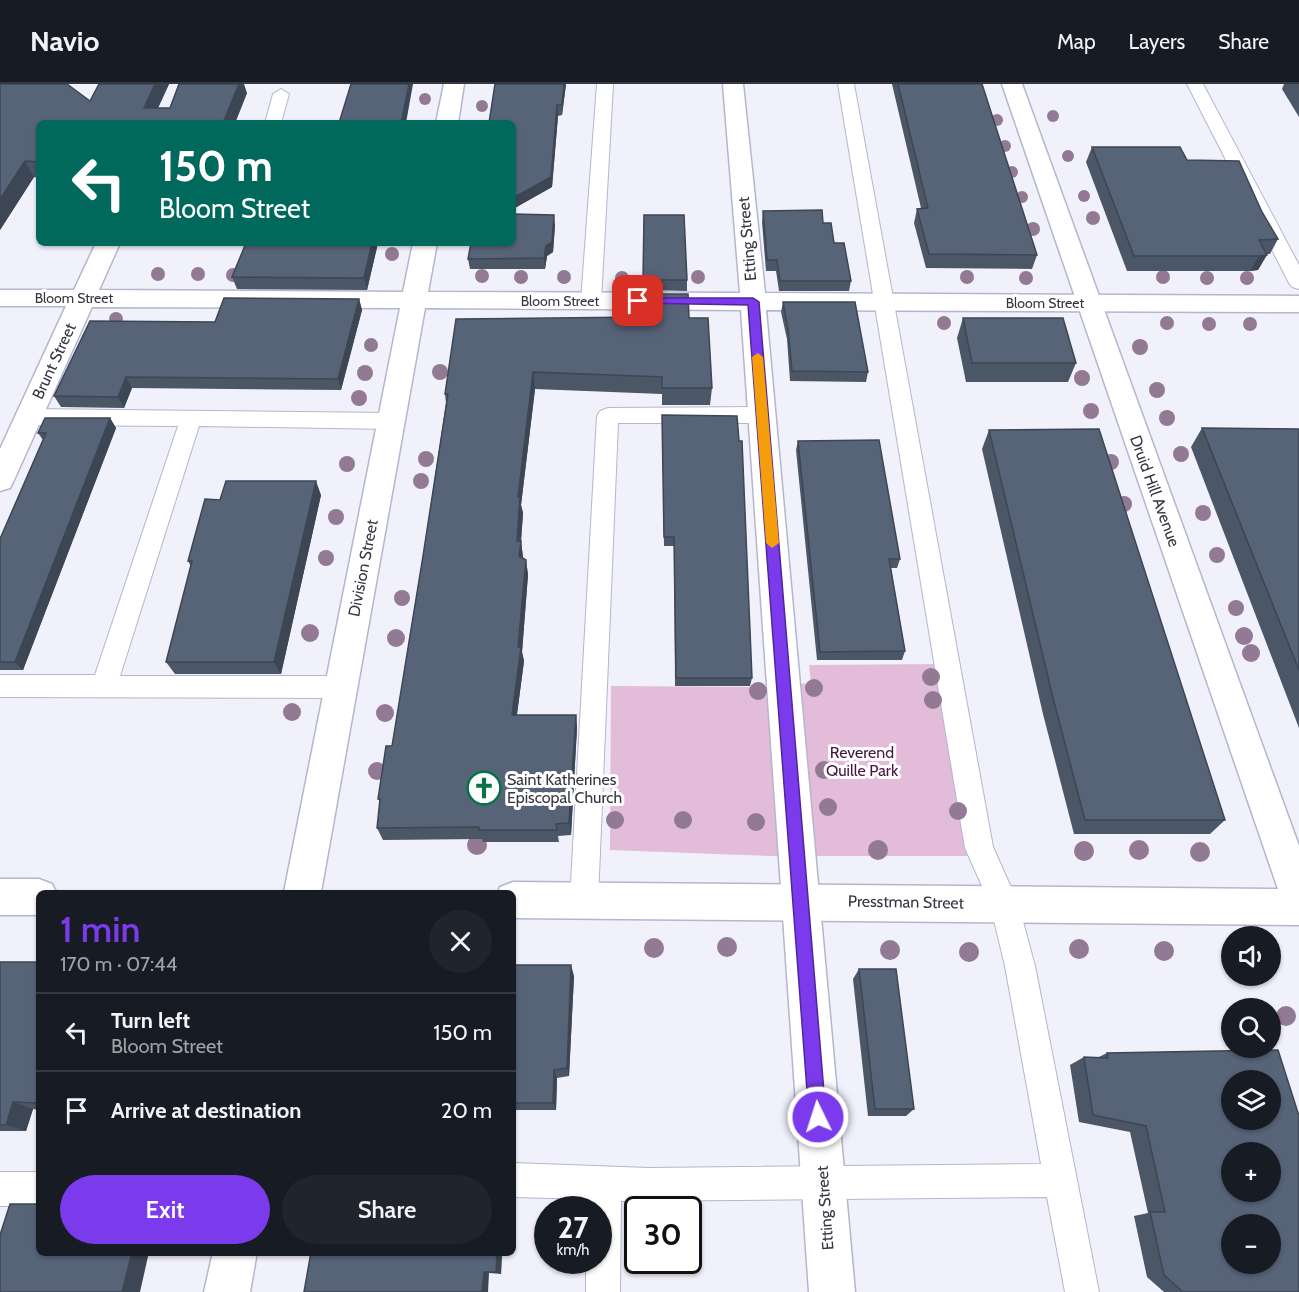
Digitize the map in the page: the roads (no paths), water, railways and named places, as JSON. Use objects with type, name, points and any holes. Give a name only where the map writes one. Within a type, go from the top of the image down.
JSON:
[{"type":"street","points":[[448,120],[454,84]]},
{"type":"street","name":"Etting Street","points":[[733,84],[753,302],[831,1292]]},
{"type":"street","name":"Druid Hill Avenue","points":[[1012,84],[1299,897]]},
{"type":"street","name":"Brunt Street","points":[[0,480],[107,246]]},
{"type":"street","name":"Division Street","points":[[303,890],[423,246]]},
{"type":"street","name":"Bloom Street","points":[[0,298],[1299,304]]},
{"type":"street","points":[[0,897],[36,897]]},
{"type":"street","name":"Presstman Street","points":[[516,900],[1299,907]]},
{"type":"street","points":[[227,1292],[234,1256]]},
{"type":"lane","points":[[591,301],[605,84]]},
{"type":"lane","points":[[846,84],[980,848],[1004,903],[1020,966],[1082,1292]]},
{"type":"lane","points":[[1195,84],[1299,282]]},
{"type":"lane","points":[[274,120],[281,94]]},
{"type":"lane","points":[[584,900],[608,416],[762,415]]},
{"type":"lane","points":[[29,417],[391,421]]},
{"type":"lane","points":[[104,686],[191,418]]},
{"type":"lane","points":[[0,686],[341,687]]},
{"type":"lane","points":[[516,1180],[649,1185],[1060,1180]]},
{"type":"lane","points":[[603,1292],[605,1183]]},
{"type":"lane","points":[[0,1190],[36,1189]]},
{"type":"place","name":"Saint Katherines Episcopal Church","points":[[484,788]]},
{"type":"park label","name":"Reverend Quille Park","points":[[862,761]]}]
